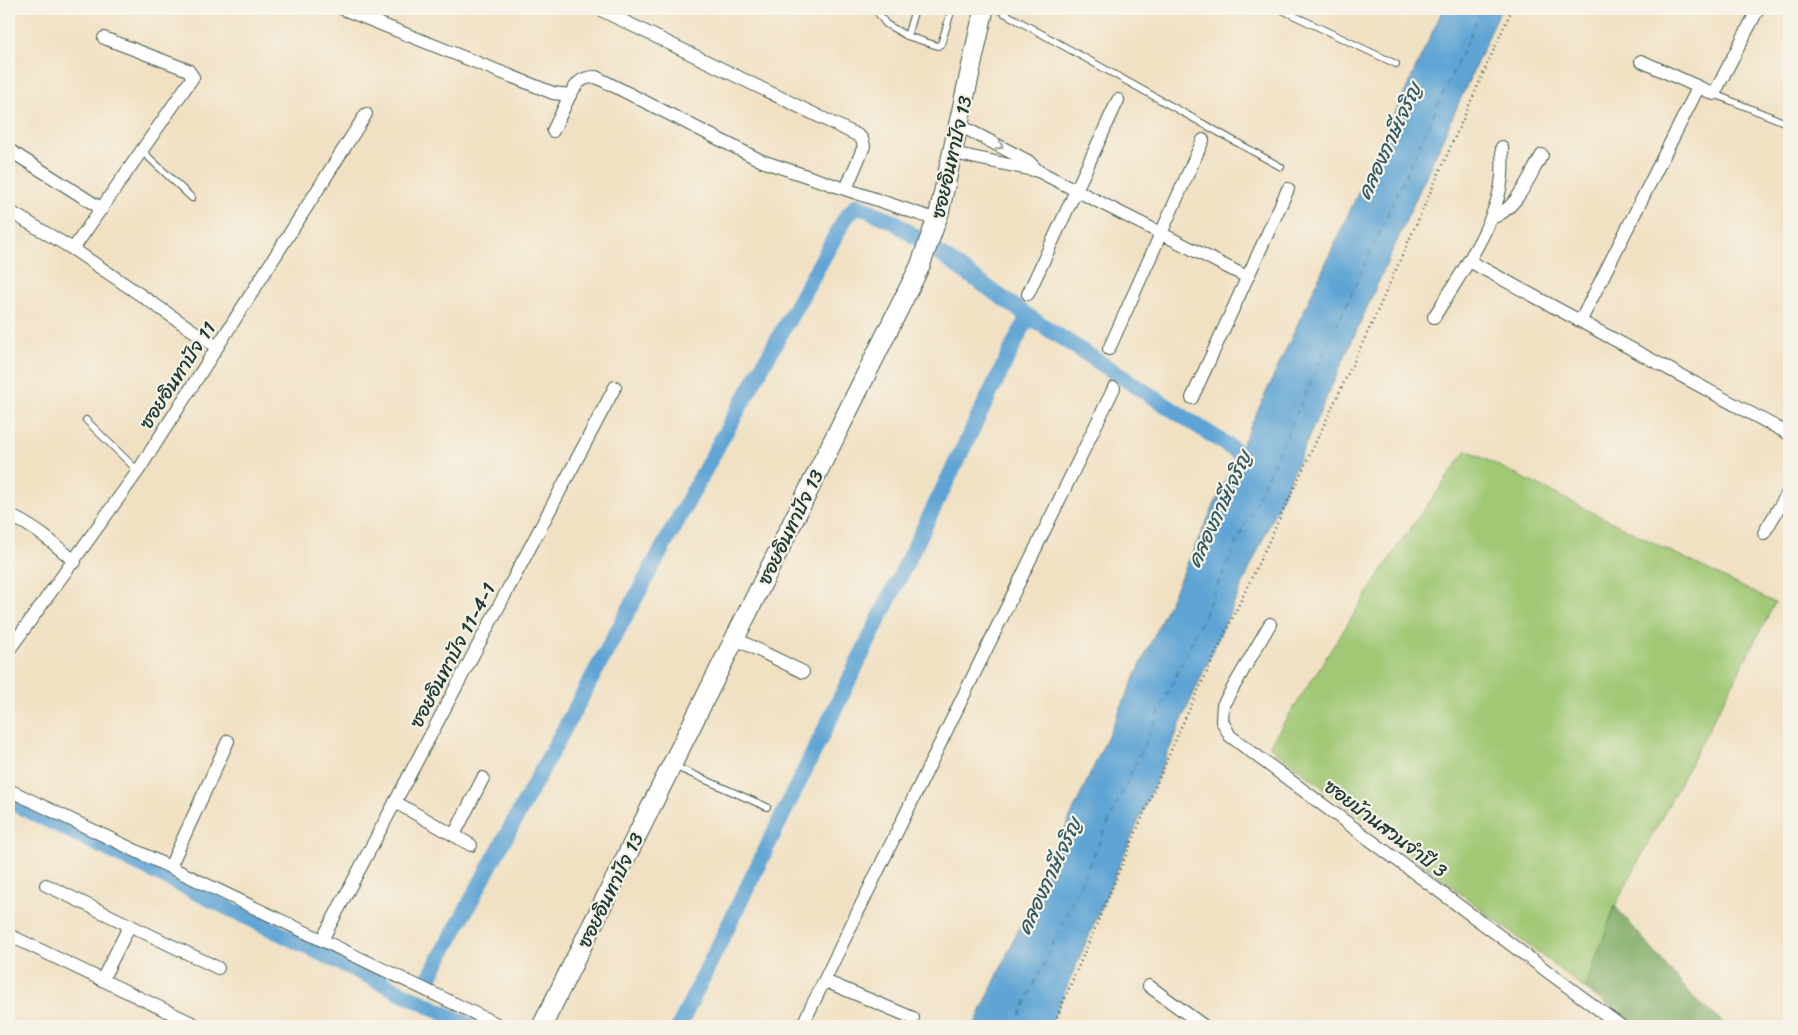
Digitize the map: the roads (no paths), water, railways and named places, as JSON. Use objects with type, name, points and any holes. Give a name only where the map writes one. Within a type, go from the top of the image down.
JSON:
[{"type":"street","points":[[343,9],[553,93],[570,95]]},
{"type":"street","points":[[599,9],[857,135],[862,139],[864,146],[846,189]]},
{"type":"street","name":"ซอยอินทาปัจ 13","points":[[542,1026],[932,234],[953,154],[984,9]]},
{"type":"street","points":[[1641,61],[1714,94],[1758,9]]},
{"type":"street","points":[[73,249],[143,152],[193,77],[188,70],[104,38]]},
{"type":"street","points":[[553,131],[578,81],[586,77],[596,77],[762,161],[846,189],[932,234]]},
{"type":"street","points":[[1581,320],[1698,88]]},
{"type":"street","points":[[1028,294],[1075,189],[1118,100]]},
{"type":"street","name":"ซอยอินทาปัจ 11","points":[[9,650],[75,562],[138,471],[366,114]]},
{"type":"street","points":[[959,125],[1028,161],[1038,171]]},
{"type":"street","points":[[1109,349],[1203,140]]},
{"type":"street","points":[[1434,317],[1469,261],[1491,218],[1502,176],[1502,147]]},
{"type":"street","points":[[9,150],[102,209]]},
{"type":"street","points":[[953,154],[1038,171],[1247,277]]},
{"type":"street","points":[[1491,218],[1502,214],[1511,207],[1542,155]]},
{"type":"street","points":[[1192,398],[1288,189]]},
{"type":"street","points":[[9,212],[73,249],[217,347]]},
{"type":"street","points":[[1469,261],[1789,434]]},
{"type":"street","name":"ซอยอินทาปัจ 11-4-1","points":[[322,940],[615,386]]},
{"type":"street","points":[[802,1026],[1114,388]]},
{"type":"street","points":[[1764,532],[1789,491]]},
{"type":"street","points":[[9,515],[42,533],[75,562]]},
{"type":"street","name":"ซอยบ้านสวนจำปี 3","points":[[1270,624],[1223,704],[1222,721],[1230,736],[1621,1026]]},
{"type":"street","points":[[734,638],[803,672]]},
{"type":"street","points":[[170,867],[228,742]]},
{"type":"street","points":[[454,836],[483,778]]},
{"type":"street","points":[[9,790],[501,1026]]},
{"type":"street","points":[[395,802],[471,845]]},
{"type":"street","points":[[46,885],[218,968]]},
{"type":"street","points":[[102,980],[130,925]]},
{"type":"street","points":[[9,935],[198,1026]]},
{"type":"street","points":[[825,981],[913,1018]]},
{"type":"street","points":[[1149,986],[1204,1026]]},
{"type":"lane","points":[[875,9],[886,24],[907,36],[940,45],[952,9]]},
{"type":"lane","points":[[907,36],[915,9]]},
{"type":"lane","points":[[997,9],[1281,167]]},
{"type":"lane","points":[[1280,9],[1396,64]]},
{"type":"lane","points":[[1714,94],[1789,124]]},
{"type":"lane","points":[[143,152],[192,198]]},
{"type":"lane","points":[[86,420],[138,471]]},
{"type":"lane","points":[[672,765],[767,807]]},
{"type":"water","name":"คลองภาษีเจริญ","points":[[1443,9],[1501,9],[1192,697],[1050,1026],[974,1026]]},
{"type":"waterway","name":"คลองภาษีเจริญ","points":[[429,978],[720,442],[846,217],[857,205],[894,222],[1028,316],[1258,465]]},
{"type":"waterway","points":[[679,1026],[1028,316]]},
{"type":"waterway","points":[[9,801],[470,1026]]}]
